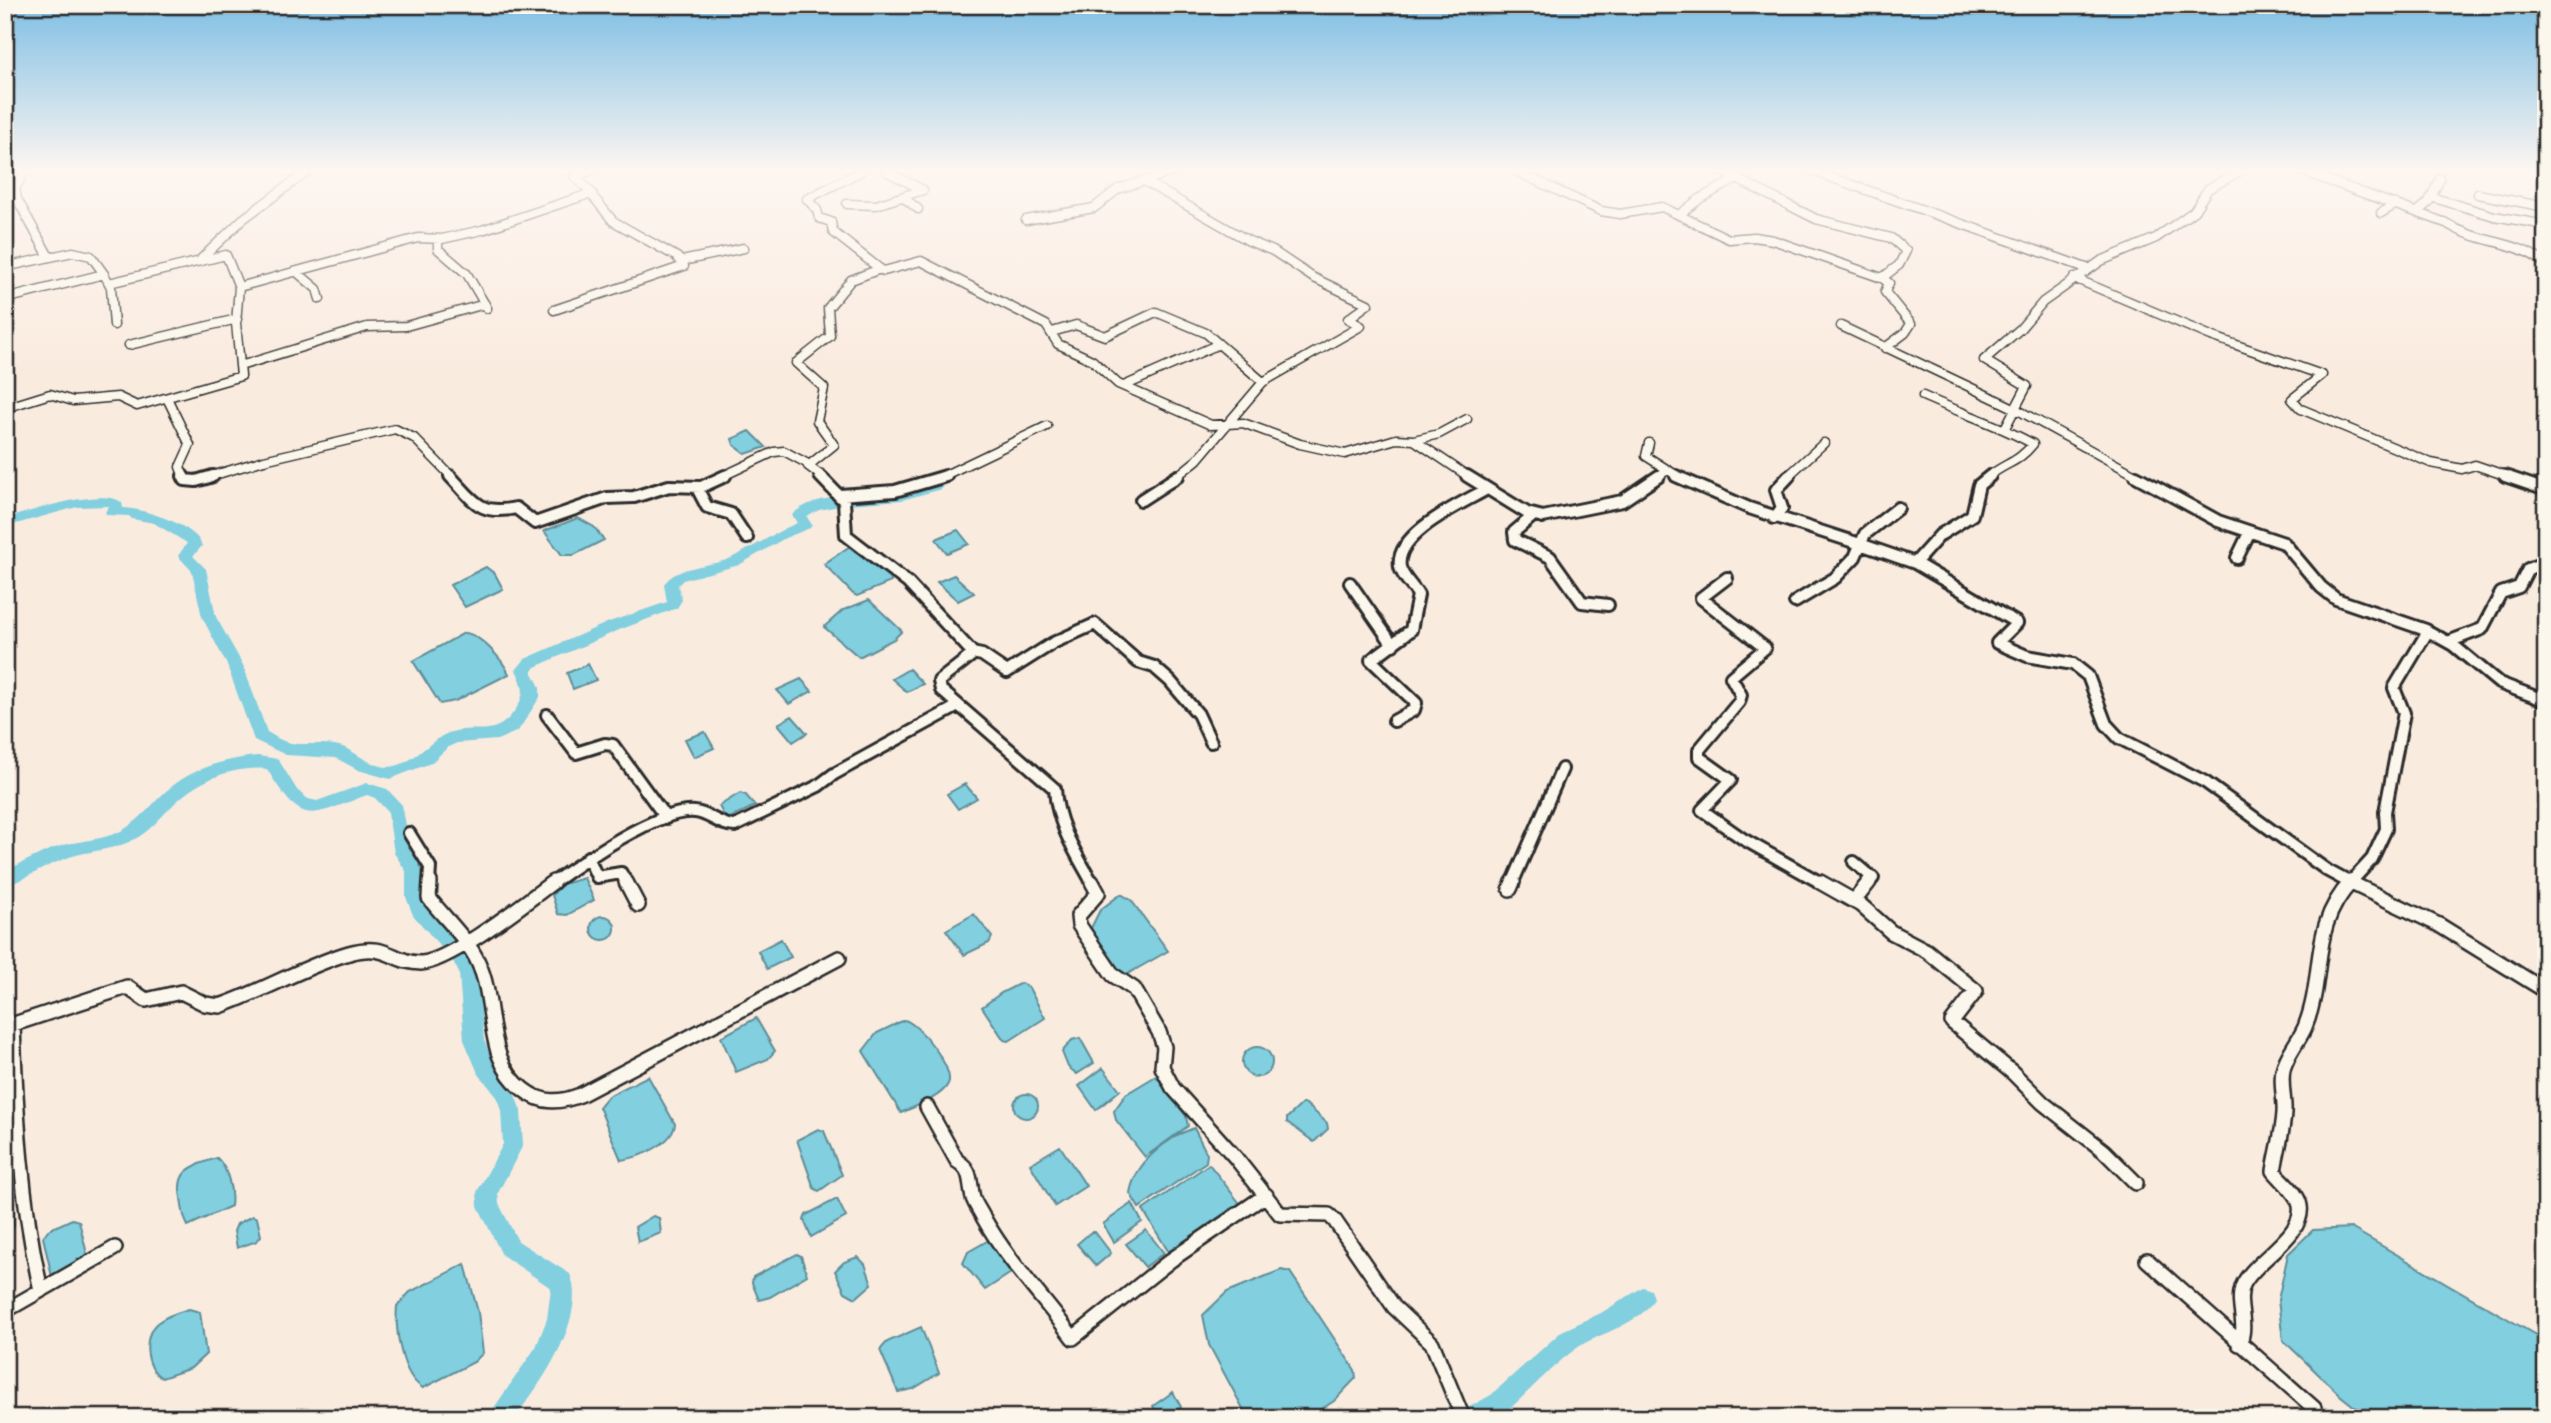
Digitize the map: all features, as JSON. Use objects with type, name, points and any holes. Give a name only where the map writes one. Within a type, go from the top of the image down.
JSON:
[{"type":"street","points":[[38,237],[48,255]]},
{"type":"street","points":[[201,259],[224,237]]},
{"type":"street","points":[[239,288],[418,238],[445,237]]},
{"type":"street","points":[[641,237],[682,261],[744,248]]},
{"type":"street","points":[[840,237],[884,271],[921,261],[1033,317],[1052,332],[1058,344],[1092,360],[1124,386],[1211,425],[1242,423],[1300,444],[1345,454],[1357,453],[1396,439],[1433,437],[1467,419]]},
{"type":"street","points":[[1141,500],[1166,486],[1197,460],[1262,382],[1361,327],[1348,319],[1368,304],[1312,277],[1280,255],[1243,237]]},
{"type":"street","points":[[1726,237],[1749,237]]},
{"type":"street","points":[[1757,237],[1773,240],[1882,278],[1889,283],[1885,292],[1911,324],[1905,333],[1885,348]]},
{"type":"street","points":[[1882,278],[1904,257],[1906,251],[1902,245],[1884,237]]},
{"type":"street","points":[[1998,237],[2089,269]]},
{"type":"street","points":[[2005,428],[2027,386],[1984,360],[2020,329],[2043,302],[2075,278],[2101,261],[2131,251],[2157,237]]},
{"type":"street","points":[[2477,237],[2529,250],[2546,264]]},
{"type":"street","points":[[240,366],[366,327],[406,326],[486,306],[467,274],[438,249],[438,239]]},
{"type":"street","points":[[5,267],[48,255],[81,251],[91,256],[108,282],[114,325]]},
{"type":"street","points":[[5,408],[50,394],[73,401],[118,397],[137,406],[241,376],[237,319],[239,288],[226,256],[201,259],[108,282]]},
{"type":"street","points":[[554,310],[672,272],[684,266],[682,261]]},
{"type":"street","points":[[808,464],[834,445],[817,421],[824,388],[796,363],[831,335],[828,308],[847,283],[880,269]]},
{"type":"street","points":[[298,273],[317,289],[320,299]]},
{"type":"street","points":[[5,299],[104,274]]},
{"type":"street","points":[[2075,278],[2229,343],[2322,375],[2292,399],[2301,410],[2372,436],[2431,463],[2462,469],[2475,466],[2546,489]]},
{"type":"street","points":[[1052,332],[1076,325],[1105,336],[1156,312],[1206,333],[1262,382]]},
{"type":"street","points":[[129,345],[237,319]]},
{"type":"street","points":[[1841,326],[2014,408],[2168,494],[2249,533],[2284,543],[2320,587],[2336,599],[2428,631],[2448,642],[2499,683],[2546,701]]},
{"type":"street","points":[[1124,386],[1219,344]]},
{"type":"street","points":[[1915,563],[1940,535],[1972,515],[1979,485],[2000,467],[2021,459],[2032,447],[2032,443],[2005,428],[1956,412],[1923,396]]},
{"type":"street","points":[[167,398],[190,445],[180,467],[185,480],[196,481],[264,460],[395,429],[414,438],[488,512],[516,508],[535,523],[607,498],[621,499],[669,486],[697,488],[774,452],[784,451],[808,464],[842,500],[842,524],[846,535],[913,588],[951,633],[972,653],[982,655],[1007,672],[1053,643],[1095,624],[1138,662],[1154,667],[1170,681],[1198,714],[1211,742]]},
{"type":"street","points":[[842,500],[917,486],[999,453],[1047,426]]},
{"type":"street","points":[[1414,440],[1532,516],[1543,517],[1622,501],[1666,471]]},
{"type":"street","points":[[1649,443],[1646,456],[1666,471],[1774,518],[1915,563],[2017,623],[1997,643],[2027,656],[2066,661],[2081,669],[2093,684],[2106,724],[2119,738],[2205,782],[2300,853],[2350,883],[2439,925],[2546,991]]},
{"type":"street","points":[[1774,518],[1782,508],[1776,490],[1778,486],[1824,443]]},
{"type":"street","points":[[697,488],[707,507],[731,514],[747,538]]},
{"type":"street","points":[[1394,721],[1417,706],[1372,662],[1414,625],[1418,595],[1401,571],[1399,564],[1404,547],[1440,515],[1487,489]]},
{"type":"street","points":[[621,499],[621,503],[628,510]]},
{"type":"street","points":[[1795,602],[1835,578],[1855,557],[1865,534],[1898,508]]},
{"type":"street","points":[[1532,516],[1514,532],[1515,540],[1550,556],[1582,602],[1608,605]]},
{"type":"street","points":[[2237,558],[2249,533]]},
{"type":"street","points":[[2448,642],[2482,629],[2501,593],[2519,587],[2528,569],[2546,562]]},
{"type":"street","points":[[1727,578],[1701,598],[1765,648],[1731,677],[1741,695],[1739,702],[1699,750],[1699,757],[1731,780],[1702,810],[1742,839],[1859,904],[1891,932],[1927,951],[1976,991],[1952,1022],[2021,1080],[2043,1103],[2104,1151],[2136,1183]]},
{"type":"street","points":[[1350,583],[1367,600],[1379,630],[1393,645]]},
{"type":"street","points":[[2239,1344],[2245,1332],[2240,1299],[2243,1286],[2292,1229],[2299,1216],[2300,1204],[2274,1171],[2284,1113],[2283,1070],[2305,1027],[2315,993],[2320,939],[2326,919],[2338,896],[2372,859],[2386,829],[2385,812],[2404,713],[2393,688],[2428,631]]},
{"type":"street","points":[[972,653],[962,665],[938,683],[958,706],[1055,789],[1056,808],[1066,835],[1098,892],[1078,916],[1082,932],[1113,975],[1138,993],[1163,1040],[1163,1067],[1173,1088],[1280,1214],[1329,1215],[1335,1221],[1394,1307],[1432,1343],[1461,1414]]},
{"type":"street","points":[[41,1290],[30,1242],[9,1026],[127,987],[146,1000],[181,992],[205,1004],[219,1006],[362,950],[380,948],[418,964],[444,954],[589,857],[666,818],[698,811],[726,827],[735,826],[818,786],[834,774],[958,706]]},
{"type":"street","points":[[547,715],[576,752],[608,743],[616,746],[637,782],[666,818]]},
{"type":"street","points":[[1510,889],[1562,769]]},
{"type":"street","points":[[409,833],[430,867],[429,898],[482,970],[495,1047],[502,1065],[514,1085],[541,1101],[562,1103],[839,958]]},
{"type":"street","points":[[589,857],[597,877],[621,873],[638,905]]},
{"type":"street","points":[[1854,862],[1872,878],[1856,895],[1859,904]]},
{"type":"street","points":[[928,1107],[957,1161],[964,1165],[972,1180],[973,1198],[982,1219],[1018,1273],[1038,1291],[1073,1338],[1171,1260],[1266,1195]]},
{"type":"street","points":[[5,1311],[115,1248]]},
{"type":"street","points":[[2147,1260],[2314,1408],[2318,1418]]},
{"type":"water","points":[[750,431],[766,447],[746,454],[734,445],[732,439]]},
{"type":"water","points":[[578,518],[594,527],[604,540],[574,555],[562,555],[544,531]]},
{"type":"water","points":[[958,530],[969,544],[947,553],[936,539]]},
{"type":"water","points":[[850,546],[890,576],[891,582],[857,596],[853,594],[824,564]]},
{"type":"water","points":[[486,567],[495,574],[503,589],[465,607],[450,585]]},
{"type":"water","points":[[954,575],[974,593],[958,601],[937,582]]},
{"type":"water","points":[[869,600],[902,631],[894,639],[859,657],[824,627],[843,610]]},
{"type":"water","points":[[464,633],[477,637],[490,648],[509,674],[455,701],[440,704],[413,661]]},
{"type":"water","points":[[588,664],[596,680],[573,689],[567,673]]},
{"type":"water","points":[[909,669],[923,684],[907,692],[892,679]]},
{"type":"water","points":[[801,679],[812,691],[789,704],[777,690]]},
{"type":"water","points":[[792,716],[807,733],[793,742],[778,724]]},
{"type":"water","points":[[705,732],[714,748],[694,757],[685,739]]},
{"type":"water","points":[[965,784],[977,798],[958,809],[947,794]]},
{"type":"water","points":[[740,793],[746,795],[755,806],[726,820],[719,806]]},
{"type":"water","points":[[584,878],[594,900],[567,915],[558,914],[552,895],[563,884]]},
{"type":"water","points":[[1121,894],[1131,900],[1168,951],[1124,976],[1099,946],[1091,928],[1100,910]]},
{"type":"water","points":[[974,914],[992,937],[989,943],[964,955],[946,930]]},
{"type":"water","points":[[603,916],[612,919],[615,928],[612,937],[603,940],[594,937],[591,928],[594,919]]},
{"type":"water","points":[[781,939],[791,957],[767,969],[758,951]]},
{"type":"water","points":[[1021,983],[1029,988],[1045,1018],[1009,1041],[1004,1040],[982,1007]]},
{"type":"water","points":[[756,1018],[775,1051],[768,1059],[736,1072],[721,1037]]},
{"type":"water","points":[[904,1020],[926,1037],[941,1058],[949,1077],[948,1084],[940,1093],[901,1113],[863,1051],[877,1033]]},
{"type":"water","points":[[1080,1038],[1094,1063],[1077,1074],[1068,1067],[1062,1052],[1072,1040]]},
{"type":"water","points":[[1257,1047],[1268,1051],[1272,1062],[1268,1073],[1257,1077],[1246,1073],[1242,1062],[1246,1051]]},
{"type":"water","points":[[1103,1068],[1120,1090],[1096,1110],[1079,1086]]},
{"type":"water","points":[[648,1076],[675,1124],[673,1131],[654,1149],[621,1160],[599,1107],[608,1096]]},
{"type":"water","points":[[1156,1076],[1186,1116],[1188,1126],[1145,1157],[1116,1120],[1114,1111],[1126,1094]]},
{"type":"water","points":[[1026,1094],[1037,1101],[1038,1106],[1031,1117],[1026,1118],[1015,1111],[1014,1106],[1021,1095]]},
{"type":"water","points":[[1302,1104],[1306,1104],[1327,1123],[1328,1129],[1314,1142],[1287,1122],[1287,1118]]},
{"type":"water","points":[[1194,1128],[1207,1154],[1206,1162],[1139,1208],[1130,1193],[1138,1172],[1163,1145]]},
{"type":"water","points":[[818,1129],[824,1131],[842,1175],[819,1191],[814,1188],[797,1140]]},
{"type":"water","points":[[1060,1146],[1086,1186],[1055,1206],[1030,1164]]},
{"type":"water","points":[[5,1148],[13,1187],[14,1226],[5,1237]]},
{"type":"water","points":[[217,1158],[229,1180],[231,1206],[188,1226],[182,1209],[180,1188],[183,1175],[193,1167]]},
{"type":"water","points":[[1209,1164],[1242,1206],[1178,1250],[1168,1251],[1143,1210]]},
{"type":"water","points":[[837,1199],[846,1217],[811,1237],[804,1220],[806,1215]]},
{"type":"water","points":[[1132,1203],[1142,1222],[1114,1242],[1103,1224]]},
{"type":"water","points":[[252,1216],[257,1218],[261,1236],[257,1241],[237,1248],[234,1231],[237,1224]]},
{"type":"water","points":[[653,1216],[659,1218],[661,1233],[638,1242],[635,1227]]},
{"type":"water","points":[[72,1219],[79,1221],[88,1258],[52,1277],[43,1237],[48,1230]]},
{"type":"water","points":[[2351,1228],[2546,1341],[2546,1418],[2369,1418],[2341,1396],[2283,1340],[2278,1300],[2288,1254],[2313,1230]]},
{"type":"water","points":[[1146,1230],[1164,1253],[1145,1267],[1126,1244]]},
{"type":"water","points":[[1091,1232],[1095,1232],[1111,1253],[1096,1266],[1077,1244]]},
{"type":"water","points":[[989,1240],[1011,1273],[985,1290],[963,1263],[968,1252]]},
{"type":"water","points":[[797,1254],[801,1256],[807,1275],[770,1297],[759,1300],[752,1283],[753,1277]]},
{"type":"water","points":[[858,1257],[865,1264],[872,1284],[856,1298],[845,1292],[835,1271],[844,1262]]},
{"type":"water","points":[[465,1264],[478,1312],[483,1353],[474,1362],[423,1388],[409,1373],[401,1351],[397,1306],[410,1292]]},
{"type":"water","points":[[1281,1270],[1290,1272],[1355,1370],[1356,1378],[1334,1401],[1308,1418],[1248,1418],[1209,1345],[1203,1315],[1227,1292]]},
{"type":"water","points":[[189,1309],[200,1312],[206,1354],[191,1368],[162,1378],[156,1374],[149,1360],[149,1336],[157,1323],[172,1314]]},
{"type":"water","points":[[921,1327],[939,1373],[913,1389],[898,1392],[880,1350],[887,1342]]},
{"type":"water","points":[[1173,1392],[1181,1407],[1169,1418],[1159,1418],[1153,1406]]},
{"type":"waterway","points":[[5,523],[76,503],[113,502],[117,506],[112,512],[133,512],[137,516],[158,519],[194,541],[195,546],[185,556],[199,569],[209,617],[235,665],[260,736],[286,749],[339,752],[364,766],[390,773],[425,759],[442,743],[454,737],[497,734],[512,727],[532,697],[532,687],[524,670],[530,663],[614,626],[672,605],[675,600],[671,584],[678,577],[734,562],[780,535],[805,525],[799,515],[815,507],[849,500],[902,495],[936,486]]},
{"type":"waterway","points":[[5,879],[64,852],[106,843],[136,831],[175,792],[200,776],[229,766],[272,763],[291,794],[303,805],[317,807],[367,789],[381,793],[396,810],[403,853],[415,870],[415,897],[419,910],[459,956],[468,973],[474,1040],[485,1067],[505,1093],[511,1111],[513,1145],[487,1192],[489,1206],[510,1248],[562,1282],[558,1319],[544,1355],[499,1418]]},
{"type":"waterway","points":[[1472,1418],[1499,1403],[1570,1339],[1609,1321],[1643,1298]]}]
